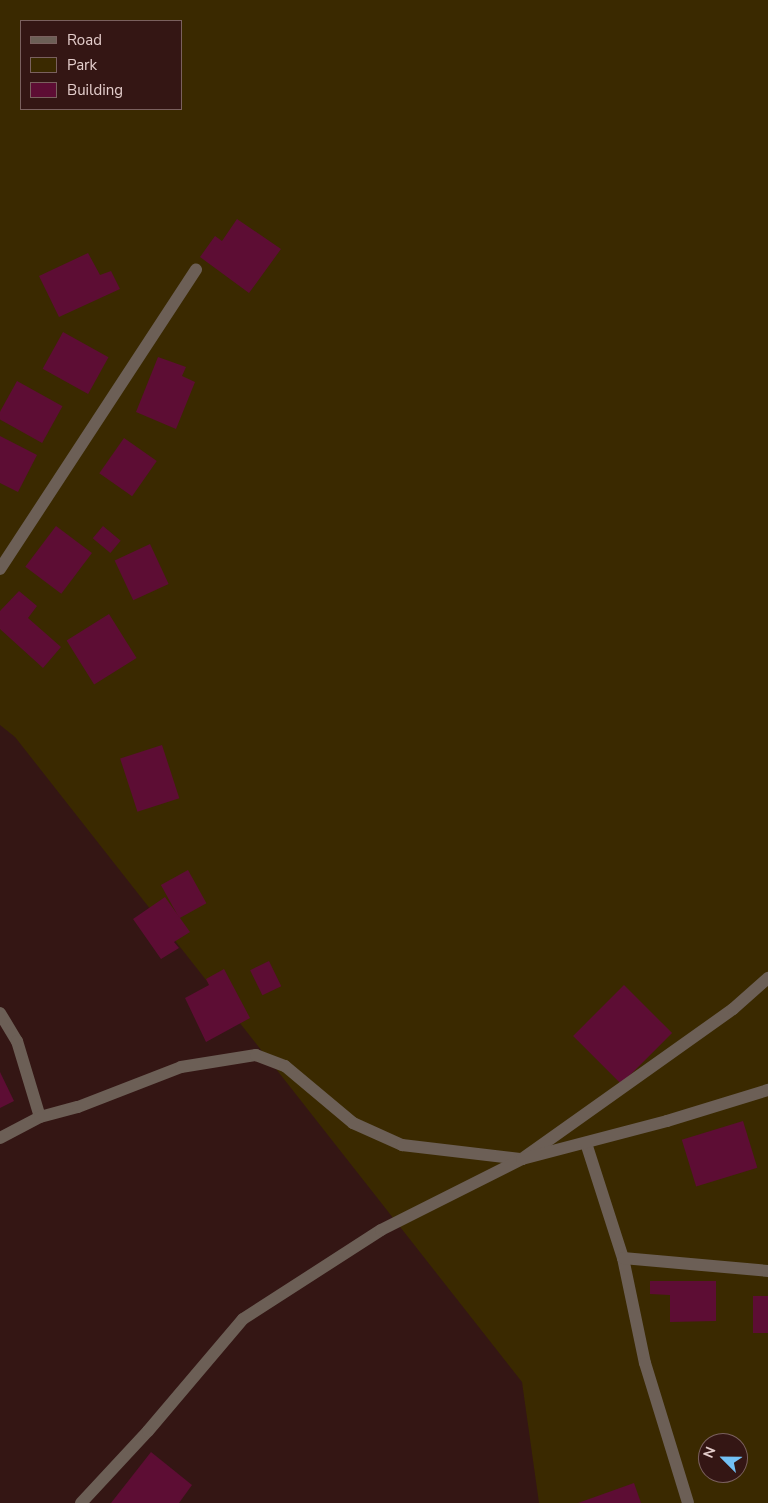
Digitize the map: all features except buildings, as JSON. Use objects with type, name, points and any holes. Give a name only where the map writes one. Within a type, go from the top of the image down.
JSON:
[{"type":"street","points":[[0,569],[196,269]]},
{"type":"street","points":[[81,1503],[148,1431],[243,1320],[382,1230],[522,1159],[733,1010],[768,978]]},
{"type":"street","points":[[0,1013],[17,1041],[40,1117]]},
{"type":"street","points":[[0,1138],[40,1117],[78,1107],[182,1066],[256,1055],[285,1066],[353,1123],[402,1144],[522,1159],[586,1143],[768,1090]]},
{"type":"street","points":[[586,1143],[623,1258],[644,1363],[688,1503]]},
{"type":"street","points":[[623,1258],[768,1271]]},
{"type":"green space","points":[[0,0],[768,0],[768,1503],[539,1503],[522,1382],[15,737],[0,725]]}]
